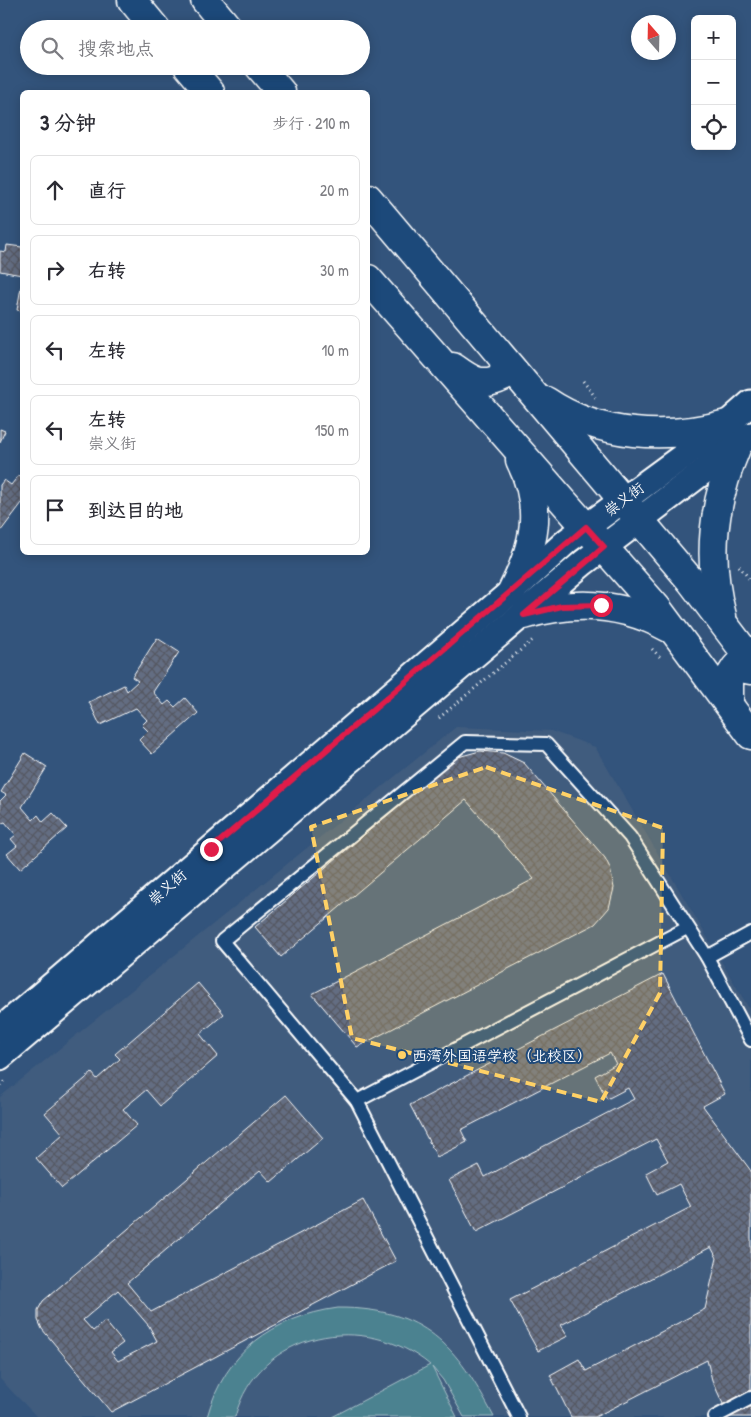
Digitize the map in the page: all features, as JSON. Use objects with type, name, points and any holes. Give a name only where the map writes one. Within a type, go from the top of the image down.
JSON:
[{"type":"street","points":[[132,0],[149,20]]},
{"type":"street","points":[[205,0],[221,20]]},
{"type":"street","points":[[196,75],[208,90]]},
{"type":"street","points":[[267,75],[279,90]]},
{"type":"street","points":[[370,200],[691,581],[751,660]]},
{"type":"street","points":[[370,281],[657,608],[751,734]]},
{"type":"street","points":[[431,351],[471,380],[490,384],[503,377],[505,362]]},
{"type":"street","points":[[529,390],[555,407],[582,420],[612,429],[664,434],[706,430],[738,435]]},
{"type":"street","points":[[724,625],[714,575],[714,524],[724,480],[738,435],[751,403]]},
{"type":"street","points":[[497,426],[518,456],[526,473],[533,499],[534,527],[527,561],[512,591]]},
{"type":"street","points":[[4,1068],[532,624],[604,547],[631,509],[738,435]]},
{"type":"street","name":"崇义街","points":[[0,1030],[512,591],[566,541],[586,527],[631,509]]},
{"type":"street","points":[[532,624],[562,606],[601,605],[640,614],[675,632]]},
{"type":"street","points":[[729,704],[729,678],[736,667],[751,670]]},
{"type":"lane","points":[[519,1417],[356,1101],[222,941],[465,742],[546,744],[630,837],[707,957],[751,1040]]},
{"type":"lane","points":[[356,1101],[687,928]]},
{"type":"lane","points":[[707,957],[751,933]]},
{"type":"lane","points":[[715,1417],[751,1398]]},
{"type":"path","points":[[434,723],[532,624]]},
{"type":"path","points":[[646,644],[667,665]]},
{"type":"path","points":[[0,1085],[4,1068]]},
{"type":"highlighted area","points":[[486,767],[663,828],[660,993],[601,1102],[352,1038],[311,827]]},
{"type":"shaded area","name":"西湾外国语学校（北校区）","points":[[456,727],[551,731],[595,747],[751,1012],[751,1417],[37,1417],[0,1379],[0,1097]]},
{"type":"green space","points":[[338,1308],[368,1310],[394,1315],[416,1324],[434,1336],[451,1351],[466,1370],[494,1417],[464,1417],[443,1380],[432,1367],[457,1417],[332,1417],[430,1365],[404,1348],[376,1338],[346,1335],[317,1338],[290,1348],[266,1365],[247,1388],[235,1417],[207,1417],[215,1394],[226,1374],[239,1356],[255,1341],[273,1329],[293,1320]]},
{"type":"building","points":[[7,245],[20,247],[20,275],[0,271],[0,251],[6,252]]},
{"type":"building","points":[[20,293],[20,311],[17,310]]},
{"type":"building","points":[[0,429],[5,431],[0,442]]},
{"type":"building","points":[[19,475],[20,506],[0,532],[0,485],[4,480],[11,485]]},
{"type":"building","points":[[157,638],[179,652],[153,692],[164,705],[169,701],[175,707],[185,698],[198,713],[152,754],[139,740],[148,731],[142,725],[147,720],[136,708],[100,725],[89,702],[124,685],[127,691],[138,681],[132,677]]},
{"type":"building","points":[[480,751],[503,753],[524,763],[605,858],[610,868],[614,888],[609,908],[595,924],[357,1047],[312,994],[534,879],[466,800],[281,957],[255,927],[448,764],[458,757]]},
{"type":"building","points":[[25,753],[47,767],[22,807],[33,820],[38,815],[43,822],[53,813],[67,828],[20,869],[7,854],[17,846],[11,839],[16,835],[5,822],[0,824],[0,801],[6,795],[1,792]]},
{"type":"building","points":[[663,974],[725,1094],[703,1106],[751,1171],[751,1417],[729,1417],[712,1380],[707,1360],[595,1417],[571,1417],[550,1375],[579,1359],[586,1371],[705,1309],[717,1258],[711,1247],[561,1325],[568,1336],[538,1351],[510,1300],[691,1207],[679,1184],[657,1195],[646,1173],[668,1161],[656,1139],[476,1232],[449,1180],[479,1165],[485,1177],[634,1099],[628,1088],[607,1099],[595,1076],[616,1064],[610,1053],[461,1130],[467,1142],[437,1157],[410,1105]]},
{"type":"building","points":[[198,983],[224,1014],[200,1034],[218,1056],[160,1106],[146,1090],[123,1109],[137,1125],[62,1188],[36,1158],[63,1134],[45,1113],[92,1073],[97,1079],[120,1059],[115,1054]]},
{"type":"building","points":[[286,1095],[323,1138],[271,1182],[260,1170],[127,1283],[151,1312],[363,1200],[396,1261],[111,1412],[42,1329],[38,1320],[38,1310],[43,1301]],"holes":[[[118,1290],[149,1326],[157,1341],[118,1361],[111,1352],[123,1343],[105,1321],[93,1331],[83,1320]]]},
{"type":"place","name":"西湾外国语学校（北校区）","points":[[402,1055]]},
{"type":"route","points":[[211,849],[512,591],[566,541],[586,527],[604,547],[524,615],[562,606],[581,604],[601,605]]}]
